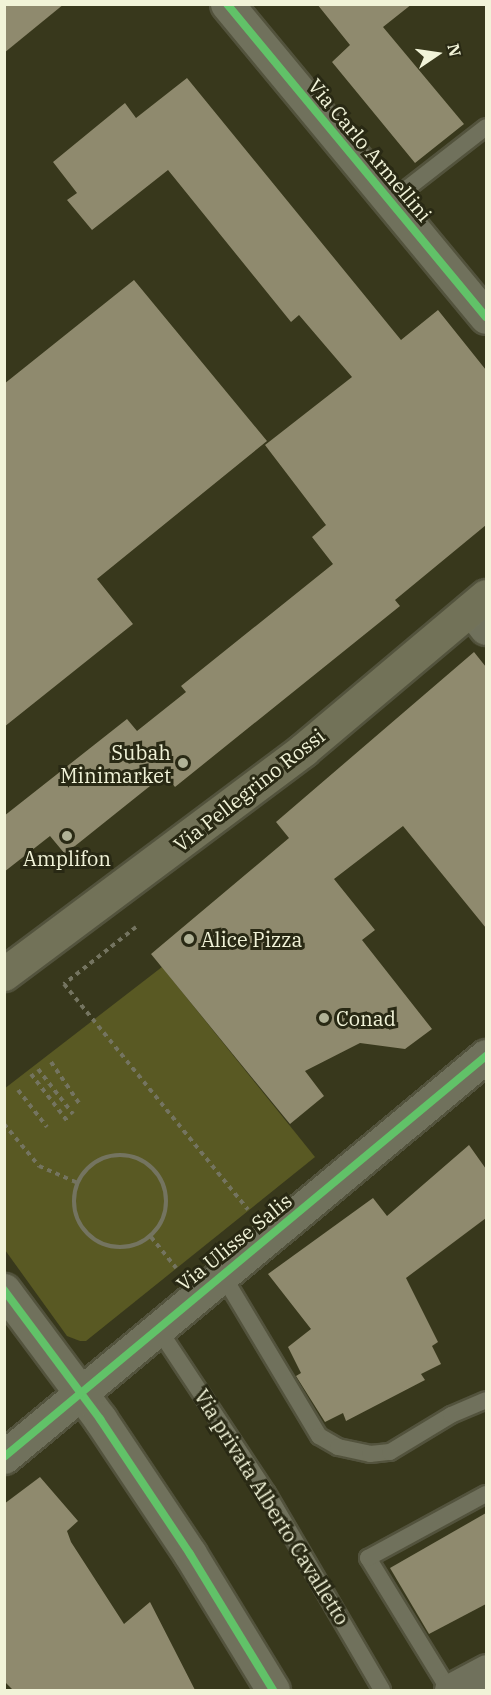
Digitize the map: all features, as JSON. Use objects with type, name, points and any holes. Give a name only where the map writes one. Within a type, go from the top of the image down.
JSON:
[{"type":"main road","name":"Via Pellegrino Rossi","points":[[4,974],[303,750],[481,611]]},
{"type":"street","name":"Via Carlo Armellini","points":[[227,4],[486,317]]},
{"type":"street","name":"Via Ulisse Salis","points":[[4,1457],[81,1395],[157,1327],[486,1056]]},
{"type":"street","points":[[4,1290],[81,1395],[190,1554],[273,1690]]},
{"type":"street","points":[[450,1690],[486,1671]]},
{"type":"lane","points":[[391,201],[486,127]]},
{"type":"lane","points":[[222,1274],[320,1436],[338,1447],[370,1454],[390,1452],[451,1415],[486,1400]]},
{"type":"lane","name":"Via privata Alberto Cavalletto","points":[[157,1327],[267,1493],[382,1690]]},
{"type":"lane","points":[[450,1690],[368,1558],[486,1494]]},
{"type":"path","points":[[136,927],[64,984],[254,1218]]},
{"type":"path","points":[[51,1062],[79,1103]]},
{"type":"path","points":[[38,1069],[73,1114]]},
{"type":"path","points":[[31,1074],[68,1122]]},
{"type":"path","points":[[18,1090],[47,1127]]},
{"type":"path","points":[[4,1124],[39,1166],[78,1184]]},
{"type":"path","points":[[119,1155],[146,1163],[157,1174],[166,1195],[163,1219],[150,1237],[129,1247],[109,1247],[89,1236],[77,1220],[74,1196],[78,1184],[97,1161],[119,1155]]},
{"type":"path","points":[[150,1237],[182,1276]]},
{"type":"shaded area","points":[[162,967],[315,1157],[86,1341],[80,1341],[67,1336],[5,1250],[4,1089]]},
{"type":"building","points":[[4,4],[64,4],[4,53]]},
{"type":"building","points":[[317,4],[412,4],[383,27],[464,124],[415,163],[332,62],[350,45]]},
{"type":"building","points":[[187,78],[401,340],[438,310],[486,370],[486,525],[395,600],[400,606],[175,787],[165,774],[65,854],[50,836],[4,872],[4,816],[127,719],[137,731],[186,692],[181,686],[333,564],[312,537],[326,525],[265,445],[352,377],[299,315],[291,322],[168,170],[92,230],[67,200],[77,193],[53,162],[125,103],[136,118]]},
{"type":"building","points":[[134,280],[267,441],[97,579],[133,624],[4,727],[4,384]]},
{"type":"building","points":[[474,652],[486,667],[486,928],[403,826],[334,879],[375,930],[362,940],[432,1029],[405,1049],[360,1043],[305,1071],[324,1096],[290,1124],[151,954],[289,838],[276,822]]},
{"type":"building","points":[[469,1145],[486,1169],[486,1218],[406,1278],[438,1342],[432,1346],[441,1364],[421,1374],[425,1380],[346,1421],[343,1413],[325,1422],[296,1376],[301,1373],[288,1347],[311,1329],[268,1274],[373,1198],[387,1216]]},
{"type":"building","points":[[40,1477],[78,1521],[67,1531],[71,1542],[124,1624],[150,1602],[195,1690],[13,1690],[4,1681],[4,1504]]},
{"type":"building","points":[[486,1513],[486,1604],[429,1634],[390,1568]]},
{"type":"cycle path","points":[[227,4],[486,317]]},
{"type":"cycle path","points":[[4,1457],[486,1056]]},
{"type":"cycle path","points":[[4,1290],[100,1419],[190,1554],[273,1690]]},
{"type":"place","name":"Subah Minimarket","points":[[183,763]]},
{"type":"place","name":"Amplifon","points":[[67,836]]},
{"type":"place","name":"Alice Pizza","points":[[189,939]]},
{"type":"place","name":"Conad","points":[[324,1018]]}]
